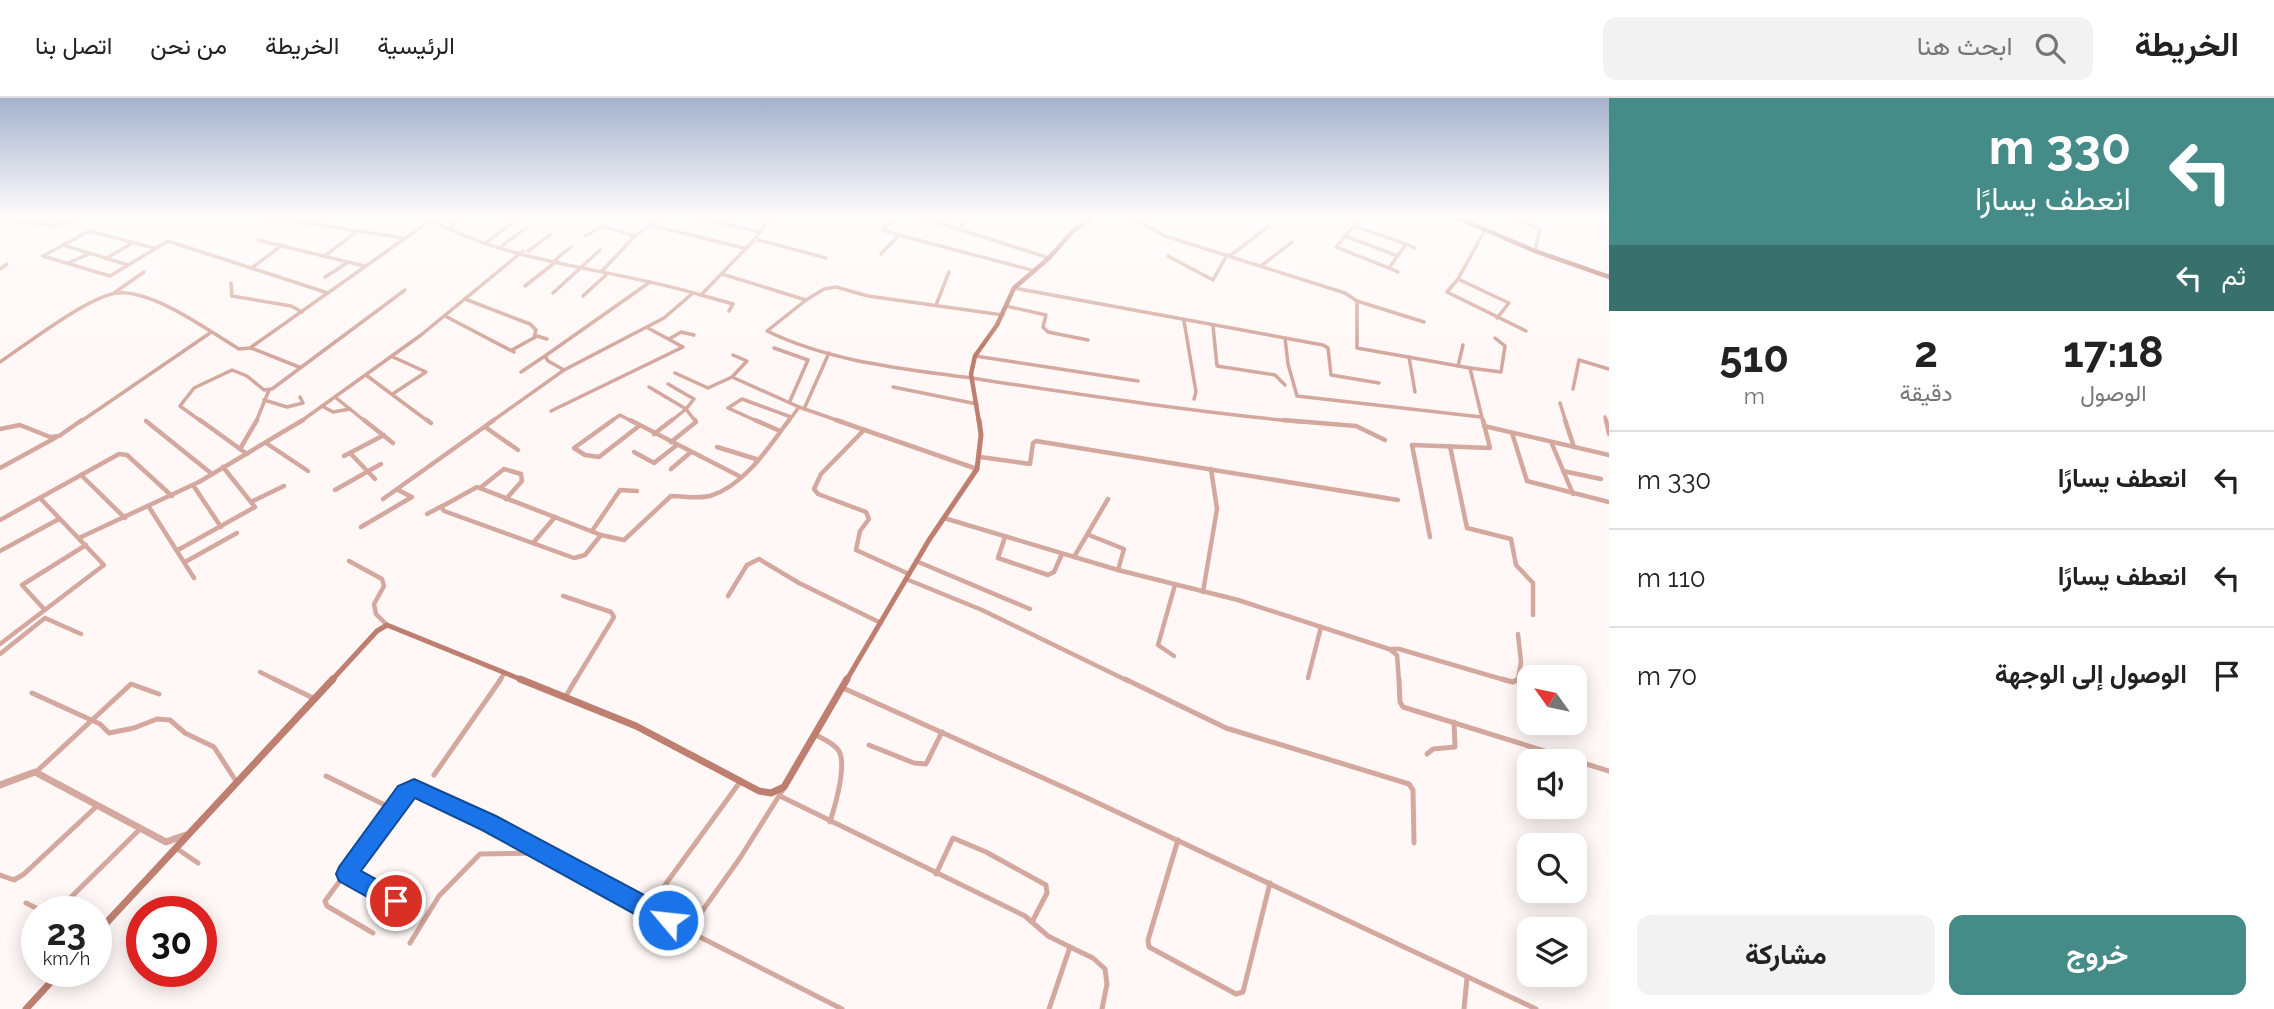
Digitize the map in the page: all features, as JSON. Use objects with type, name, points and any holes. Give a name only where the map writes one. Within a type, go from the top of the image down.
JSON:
[{"type":"main road","points":[[112,917],[313,698],[377,631],[387,625],[395,626],[504,674],[566,696],[677,745],[741,782],[764,792],[771,793],[784,787],[916,561],[977,469],[980,457],[977,404],[972,378],[975,356],[1003,315],[1014,288],[1047,260]]},
{"type":"main road","points":[[1559,260],[1609,277]]},
{"type":"main road","points":[[26,1009],[46,987]]},
{"type":"street","points":[[55,260],[110,276],[137,260]]},
{"type":"street","points":[[67,263],[75,260]]},
{"type":"street","points":[[111,260],[129,265]]},
{"type":"street","points":[[226,260],[328,293]]},
{"type":"street","points":[[252,268],[264,260]]},
{"type":"street","points":[[338,260],[365,267]]},
{"type":"street","points":[[250,348],[375,260]]},
{"type":"street","points":[[79,538],[172,496],[266,443],[393,356],[515,260]]},
{"type":"street","points":[[551,260],[582,269],[651,281],[733,303],[729,311]]},
{"type":"street","points":[[554,293],[591,260]]},
{"type":"street","points":[[601,271],[612,260]]},
{"type":"street","points":[[701,295],[734,260]]},
{"type":"street","points":[[992,260],[1036,271]]},
{"type":"street","points":[[1175,260],[1213,280],[1226,260]]},
{"type":"street","points":[[1242,260],[1424,322]]},
{"type":"street","points":[[1261,266],[1270,260]]},
{"type":"street","points":[[1368,260],[1398,272]]},
{"type":"street","points":[[1389,268],[1395,260]]},
{"type":"street","points":[[1469,260],[1448,293],[1526,331]]},
{"type":"street","points":[[525,286],[556,261]]},
{"type":"street","points":[[326,277],[348,262]]},
{"type":"street","points":[[0,269],[7,264]]},
{"type":"street","points":[[0,362],[144,272]]},
{"type":"street","points":[[936,306],[949,272]]},
{"type":"street","points":[[583,296],[608,273]]},
{"type":"street","points":[[722,274],[806,300]]},
{"type":"street","points":[[1458,279],[1508,303],[1497,318]]},
{"type":"street","points":[[521,372],[651,281]]},
{"type":"street","points":[[231,283],[232,296],[291,306],[302,312]]},
{"type":"street","points":[[1003,315],[868,296],[836,287],[824,289],[806,300],[767,331],[830,353],[875,363],[1168,408],[1356,426],[1366,429],[1372,437],[1385,440]]},
{"type":"street","points":[[1014,288],[1327,347],[1331,375],[1379,383]]},
{"type":"street","points":[[240,449],[253,429],[269,390],[405,290]]},
{"type":"street","points":[[114,293],[157,303],[239,349],[250,348],[299,368]]},
{"type":"street","points":[[383,499],[398,490],[402,482],[422,473],[564,370],[664,318],[693,293]]},
{"type":"street","points":[[445,316],[513,352],[534,338],[536,330],[530,324],[465,299]]},
{"type":"street","points":[[1357,301],[1356,347],[1501,372],[1505,346],[1495,338]]},
{"type":"street","points":[[1006,306],[1047,316],[1044,331],[1088,340]]},
{"type":"street","points":[[1184,321],[1196,392],[1194,399]]},
{"type":"street","points":[[1213,326],[1218,367],[1275,375],[1284,385]]},
{"type":"street","points":[[551,411],[682,347],[647,327]]},
{"type":"street","points":[[0,468],[59,436],[210,332]]},
{"type":"street","points":[[669,339],[681,332],[694,335]]},
{"type":"street","points":[[534,338],[547,340]]},
{"type":"street","points":[[1285,338],[1288,364],[1297,396],[1481,417]]},
{"type":"street","points":[[1458,366],[1463,345]]},
{"type":"street","points":[[774,348],[808,360],[789,401]]},
{"type":"street","points":[[428,514],[473,487],[601,535],[624,540],[671,496],[709,497],[726,489],[802,408],[830,353]]},
{"type":"street","points":[[675,373],[708,388],[732,377],[747,361],[733,355]]},
{"type":"street","points":[[393,356],[426,372],[394,393]]},
{"type":"street","points":[[545,356],[548,361],[564,370]]},
{"type":"street","points":[[975,356],[1138,381]]},
{"type":"street","points":[[1409,357],[1415,392]]},
{"type":"street","points":[[1573,389],[1579,360],[1609,369]]},
{"type":"street","points":[[1430,537],[1412,445],[1490,448],[1470,368]]},
{"type":"street","points":[[247,454],[180,406],[181,400],[190,392],[232,370],[243,373],[262,389],[269,390]]},
{"type":"street","points":[[366,375],[394,393],[431,423]]},
{"type":"street","points":[[732,377],[863,431],[977,469]]},
{"type":"street","points":[[654,434],[686,409],[694,399],[668,384]]},
{"type":"street","points":[[649,387],[686,409],[696,422],[671,442]]},
{"type":"street","points":[[893,387],[977,404]]},
{"type":"street","points":[[264,400],[289,407],[303,403],[300,397]]},
{"type":"street","points":[[335,397],[393,443]]},
{"type":"street","points":[[780,431],[728,408],[742,399],[791,417]]},
{"type":"street","points":[[1560,403],[1574,448]]},
{"type":"street","points":[[322,406],[337,412],[351,409]]},
{"type":"street","points":[[639,426],[599,457],[585,455],[574,449],[576,444],[618,416],[639,426],[740,476]]},
{"type":"street","points":[[1605,417],[1609,434]]},
{"type":"street","points":[[146,421],[212,474]]},
{"type":"street","points":[[0,429],[20,425],[50,438],[59,436]]},
{"type":"street","points":[[1484,426],[1609,455]]},
{"type":"street","points":[[485,427],[518,450]]},
{"type":"street","points":[[863,431],[821,474],[814,485],[815,491],[866,512],[869,519],[860,531],[856,550],[1226,728],[1409,784],[1413,790],[1414,843]]},
{"type":"street","points":[[1512,433],[1525,480],[1609,502]]},
{"type":"street","points":[[344,456],[384,435]]},
{"type":"street","points":[[980,457],[1030,464],[1033,443],[1036,441],[1398,500]]},
{"type":"street","points":[[266,443],[308,471]]},
{"type":"street","points":[[1552,443],[1573,494]]},
{"type":"street","points":[[634,452],[654,463],[677,445]]},
{"type":"street","points":[[1450,446],[1467,528],[1511,539],[1516,565],[1533,583],[1534,615]]},
{"type":"street","points":[[717,447],[756,459]]},
{"type":"street","points":[[671,469],[691,452]]},
{"type":"street","points":[[0,520],[123,453],[172,496]]},
{"type":"street","points":[[351,453],[375,479]]},
{"type":"street","points":[[335,490],[381,464]]},
{"type":"street","points":[[178,550],[255,507],[253,501],[223,467]]},
{"type":"street","points":[[480,488],[504,469],[522,474],[522,481],[506,499]]},
{"type":"street","points":[[1203,592],[1217,509],[1213,499],[1212,469]]},
{"type":"street","points":[[1562,471],[1601,479]]},
{"type":"street","points":[[81,475],[125,519]]},
{"type":"street","points":[[193,485],[221,527]]},
{"type":"street","points":[[253,501],[284,486]]},
{"type":"street","points":[[361,527],[412,499],[398,490]]},
{"type":"street","points":[[592,531],[620,490],[637,491]]},
{"type":"street","points":[[0,644],[103,568],[103,562],[40,498]]},
{"type":"street","points":[[1074,557],[1089,536],[1108,499]]},
{"type":"street","points":[[443,505],[441,509],[444,511],[579,558],[585,555],[601,535]]},
{"type":"street","points":[[149,507],[194,578]]},
{"type":"street","points":[[533,543],[555,517]]},
{"type":"street","points":[[944,517],[1389,649],[1399,649],[1513,682],[1518,679],[1521,662],[1518,634]]},
{"type":"street","points":[[0,551],[59,519]]},
{"type":"street","points":[[185,562],[237,533]]},
{"type":"street","points":[[1089,536],[1124,549],[1118,570]]},
{"type":"street","points":[[1005,537],[998,558],[1048,575],[1052,574],[1062,554]]},
{"type":"street","points":[[44,609],[22,585],[86,545]]},
{"type":"street","points":[[728,596],[747,565],[759,559],[799,583],[881,623]]},
{"type":"street","points":[[349,561],[382,579],[384,586],[374,604],[376,614],[387,625]]},
{"type":"street","points":[[916,561],[1030,609]]},
{"type":"street","points":[[1174,656],[1158,645],[1175,585]]},
{"type":"street","points":[[564,596],[611,612],[614,617],[566,696]]},
{"type":"street","points":[[0,653],[45,618],[81,634]]},
{"type":"street","points":[[1308,678],[1321,627]]},
{"type":"street","points":[[1389,649],[1397,655],[1401,705],[1609,771]]},
{"type":"street","points":[[260,672],[313,698]]},
{"type":"street","points":[[434,775],[504,674]]},
{"type":"street","points":[[0,785],[35,772],[131,684],[159,694]]},
{"type":"street","points":[[843,688],[1178,840],[1536,1009]]},
{"type":"street","points":[[32,693],[100,724],[106,732],[114,733],[154,720],[170,720],[185,733],[214,747],[236,781]]},
{"type":"street","points":[[1427,754],[1433,749],[1455,747],[1454,722]]},
{"type":"street","points":[[869,745],[914,763],[926,764],[942,732]]},
{"type":"street","points":[[816,736],[835,746],[841,756],[836,799],[830,822]]},
{"type":"street","points":[[35,772],[141,828],[166,842],[172,851],[198,863]]},
{"type":"street","points":[[326,776],[393,809]]},
{"type":"street","points":[[701,910],[665,885],[741,782]]},
{"type":"street","points":[[688,931],[784,787]]},
{"type":"street","points":[[373,933],[326,904],[327,897],[408,790],[414,788],[545,853],[688,931],[842,1009]]},
{"type":"street","points":[[780,796],[1013,910],[1048,936],[1099,961],[1108,971],[1110,980],[1102,1009]]},
{"type":"street","points":[[0,875],[14,880],[24,874],[97,806]]},
{"type":"street","points":[[72,896],[141,828]]},
{"type":"street","points":[[166,842],[187,834]]},
{"type":"street","points":[[936,874],[953,838],[986,852],[1046,885],[1047,893],[1032,922]]},
{"type":"street","points":[[1178,840],[1148,940],[1149,947],[1236,994],[1243,992],[1270,883]]},
{"type":"street","points":[[410,943],[439,895],[480,854],[545,853]]},
{"type":"street","points":[[346,874],[396,901]]},
{"type":"street","points":[[1049,1009],[1070,947]]},
{"type":"street","points":[[1464,1009],[1467,978]]},
{"type":"route","points":[[396,901],[346,874],[405,793],[414,788],[489,823],[668,920]]}]
